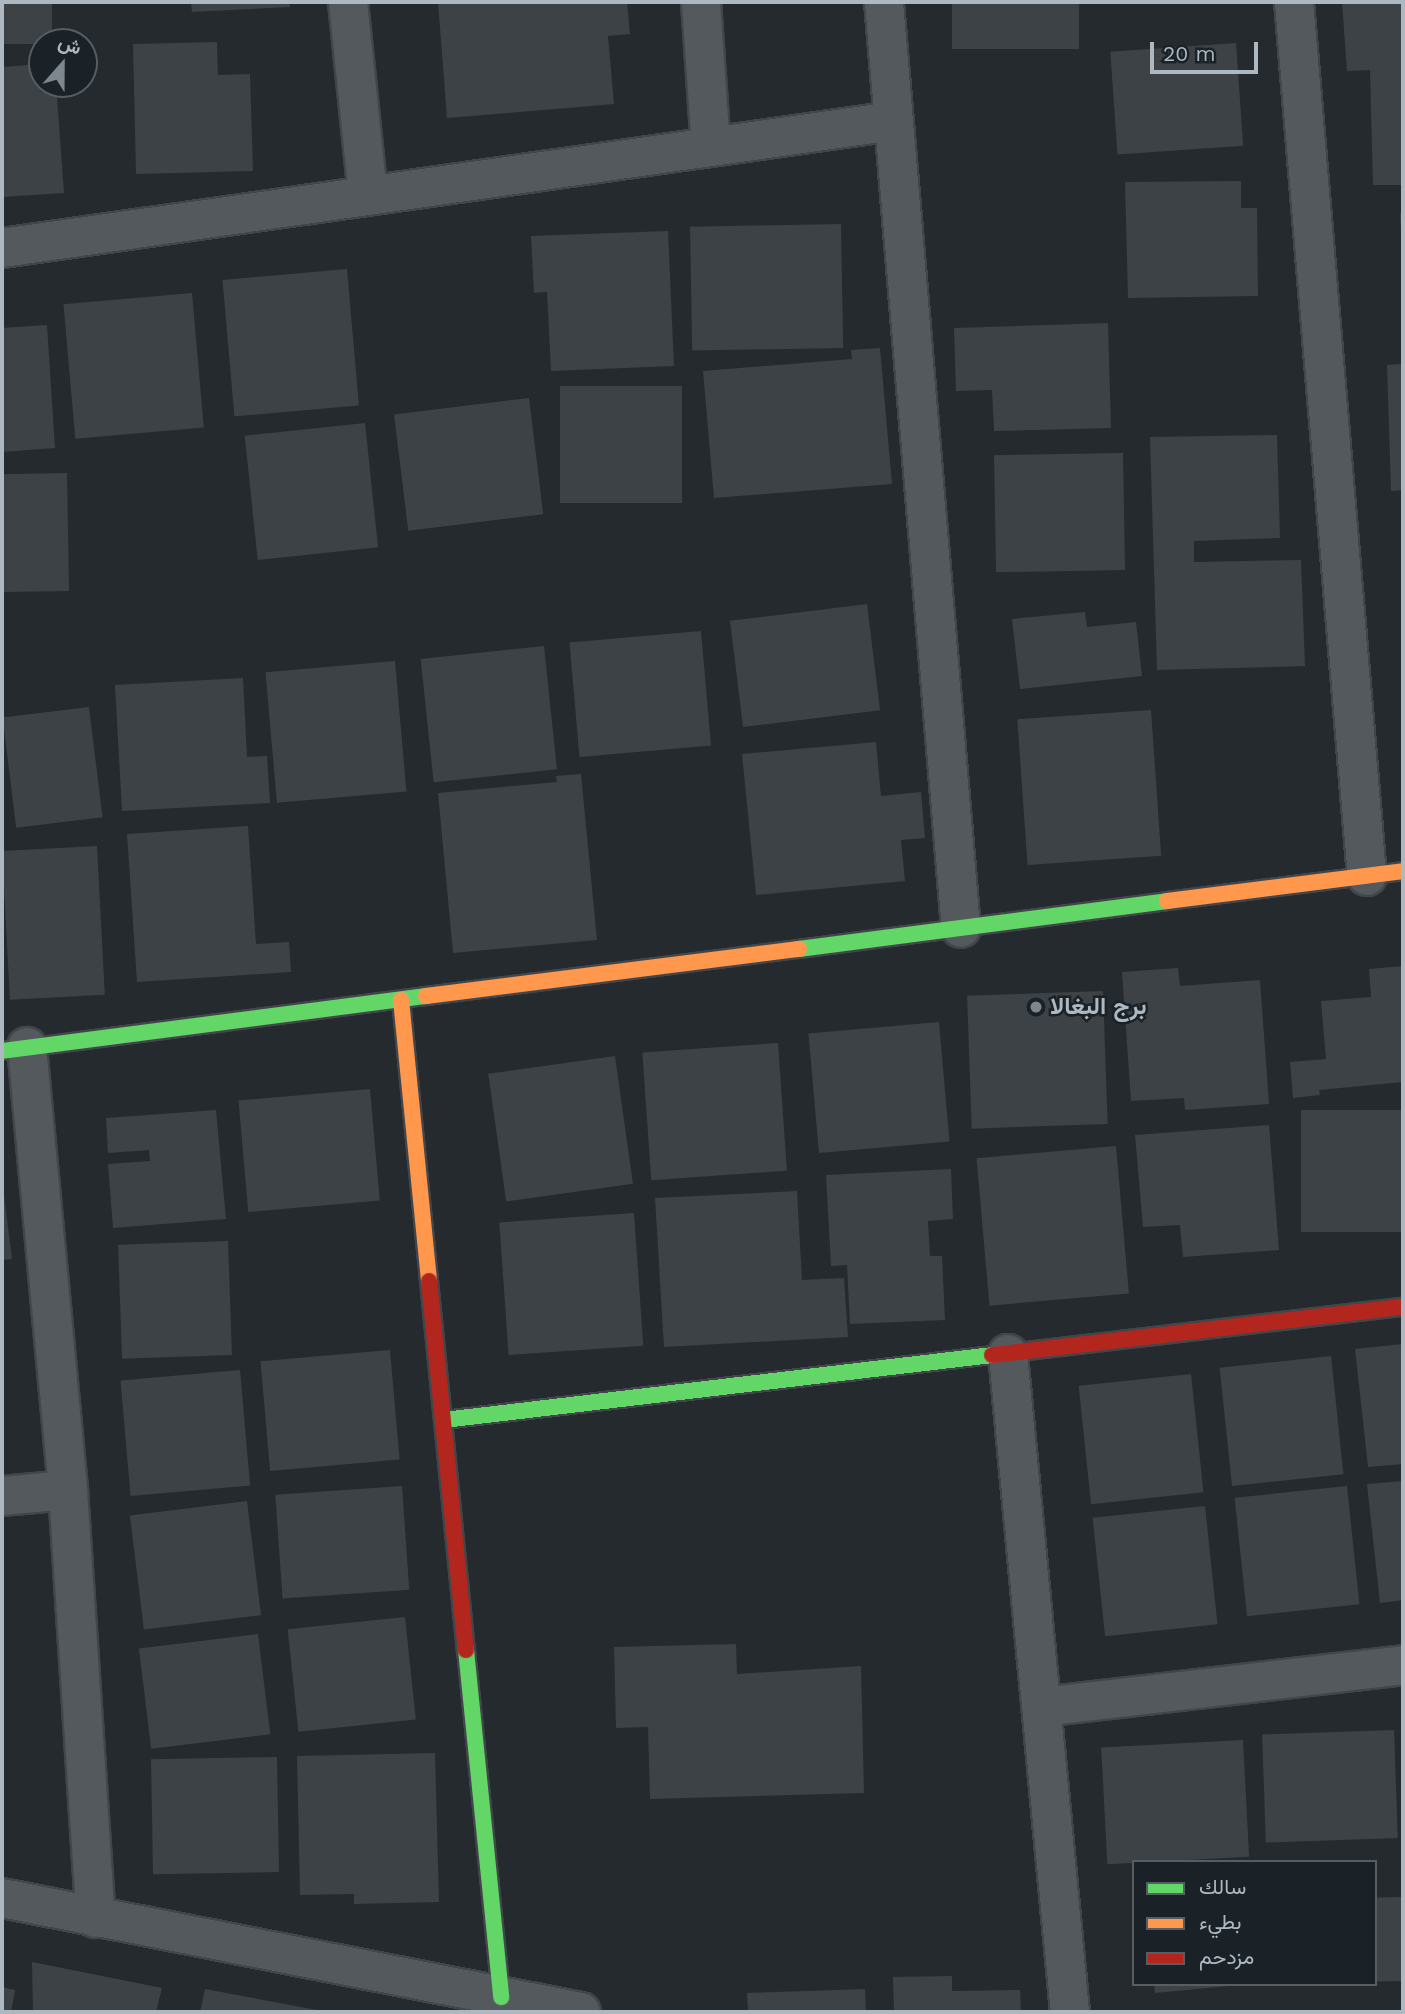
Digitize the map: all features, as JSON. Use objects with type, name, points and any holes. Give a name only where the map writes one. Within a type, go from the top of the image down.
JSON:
[{"type":"street","points":[[348,2],[368,195]]},
{"type":"street","points":[[701,2],[711,147]]},
{"type":"street","points":[[884,2],[961,928]]},
{"type":"street","points":[[96,1918],[68,1490],[14,1049],[1385,874],[1294,2]]},
{"type":"street","points":[[2,248],[893,121]]},
{"type":"street","points":[[401,1000],[501,1997]]},
{"type":"street","points":[[444,1420],[1403,1307]]},
{"type":"street","points":[[1008,1354],[1070,2012]]},
{"type":"street","points":[[2,1496],[68,1490]]},
{"type":"street","points":[[1042,1707],[1403,1665]]},
{"type":"street","points":[[2,1898],[581,2012]]},
{"type":"building","points":[[2,2],[52,2],[52,28],[28,28],[28,44],[2,44]]},
{"type":"building","points":[[191,2],[289,2],[290,7],[192,12]]},
{"type":"building","points":[[438,2],[627,2],[630,34],[608,36],[614,104],[447,118]]},
{"type":"building","points":[[952,2],[1079,2],[1079,49],[952,49]]},
{"type":"building","points":[[1342,2],[1403,2],[1403,185],[1373,185],[1370,70],[1347,71]]},
{"type":"building","points":[[217,42],[218,75],[250,74],[253,171],[136,174],[133,44]]},
{"type":"building","points":[[1236,43],[1243,146],[1117,155],[1110,52]]},
{"type":"building","points":[[28,65],[28,98],[57,98],[64,193],[2,197],[2,67]]},
{"type":"building","points":[[1241,181],[1241,208],[1257,208],[1258,296],[1128,298],[1125,182]]},
{"type":"building","points":[[1400,213],[1403,213],[1403,231],[1401,231]]},
{"type":"building","points":[[841,224],[843,348],[692,351],[690,227]]},
{"type":"building","points":[[668,231],[674,366],[551,371],[547,292],[534,293],[531,236]]},
{"type":"building","points":[[347,269],[359,405],[234,416],[222,280]]},
{"type":"building","points":[[192,293],[204,427],[75,439],[63,304]]},
{"type":"building","points":[[1108,323],[1111,428],[994,431],[992,390],[956,391],[954,328]]},
{"type":"building","points":[[47,325],[55,448],[2,452],[2,328]]},
{"type":"building","points":[[880,348],[892,484],[714,498],[703,371],[852,359],[851,350]]},
{"type":"building","points":[[1403,364],[1403,490],[1391,491],[1387,365]]},
{"type":"building","points":[[560,386],[682,386],[682,503],[560,503]]},
{"type":"building","points":[[529,398],[543,514],[408,531],[394,415]]},
{"type":"building","points":[[365,423],[378,547],[258,560],[245,436]]},
{"type":"building","points":[[1277,435],[1280,538],[1194,541],[1194,562],[1301,560],[1305,666],[1157,670],[1150,437]]},
{"type":"building","points":[[1123,453],[1125,570],[996,572],[994,455]]},
{"type":"building","points":[[67,473],[69,591],[4,592],[2,474]]},
{"type":"building","points":[[867,604],[880,710],[743,727],[730,621]]},
{"type":"building","points":[[1085,612],[1087,627],[1136,622],[1142,676],[1020,689],[1012,619]]},
{"type":"building","points":[[701,631],[711,746],[580,757],[570,643]]},
{"type":"building","points":[[544,646],[557,769],[434,782],[421,659]]},
{"type":"building","points":[[395,661],[406,792],[277,803],[265,672]]},
{"type":"building","points":[[243,678],[247,757],[267,756],[270,803],[122,811],[115,685]]},
{"type":"building","points":[[89,707],[103,817],[16,828],[3,718]]},
{"type":"building","points":[[1151,710],[1161,856],[1028,865],[1017,719]]},
{"type":"building","points":[[876,742],[881,796],[921,792],[925,838],[901,840],[905,881],[756,895],[742,754]]},
{"type":"building","points":[[581,774],[597,940],[453,953],[438,793],[557,782],[556,776]]},
{"type":"building","points":[[248,826],[256,944],[289,942],[291,972],[137,982],[127,834]]},
{"type":"building","points":[[97,846],[105,995],[10,1000],[2,851]]},
{"type":"building","points":[[1403,966],[1403,1082],[1319,1090],[1320,1095],[1293,1098],[1290,1062],[1326,1059],[1321,1001],[1371,997],[1369,969]]},
{"type":"building","points":[[1178,968],[1180,986],[1260,980],[1269,1104],[1185,1110],[1184,1098],[1131,1101],[1122,972]]},
{"type":"building","points":[[1103,991],[1108,1124],[972,1129],[967,996]]},
{"type":"building","points":[[939,1022],[949,1142],[819,1153],[808,1033]]},
{"type":"building","points":[[778,1043],[787,1171],[651,1180],[642,1052]]},
{"type":"building","points":[[615,1056],[633,1184],[506,1202],[488,1074]]},
{"type":"building","points":[[370,1089],[380,1201],[248,1212],[239,1101]]},
{"type":"building","points":[[216,1110],[226,1219],[113,1228],[108,1164],[150,1161],[149,1150],[108,1153],[106,1118]]},
{"type":"building","points":[[1301,1110],[1403,1110],[1403,1232],[1301,1232]]},
{"type":"building","points":[[1269,1125],[1279,1250],[1183,1257],[1180,1225],[1143,1227],[1135,1135]]},
{"type":"building","points":[[1116,1146],[1129,1293],[989,1306],[977,1158]]},
{"type":"building","points":[[951,1169],[953,1219],[928,1221],[930,1256],[942,1256],[945,1320],[850,1324],[847,1265],[831,1266],[826,1175]]},
{"type":"building","points":[[2,1180],[12,1259],[2,1260]]},
{"type":"building","points":[[797,1191],[802,1280],[844,1278],[848,1337],[664,1347],[655,1198]]},
{"type":"building","points":[[634,1213],[643,1346],[509,1355],[499,1222]]},
{"type":"building","points":[[228,1241],[232,1355],[122,1359],[118,1245]]},
{"type":"building","points":[[1403,1344],[1403,1464],[1368,1467],[1355,1349]]},
{"type":"building","points":[[390,1350],[400,1460],[270,1471],[260,1361]]},
{"type":"building","points":[[1331,1356],[1343,1474],[1232,1486],[1220,1368]]},
{"type":"building","points":[[240,1370],[250,1486],[131,1496],[120,1380]]},
{"type":"building","points":[[1191,1374],[1203,1492],[1091,1504],[1079,1386]]},
{"type":"building","points":[[1403,1481],[1403,1600],[1380,1603],[1367,1484]]},
{"type":"building","points":[[402,1486],[409,1590],[283,1599],[275,1495]]},
{"type":"building","points":[[1347,1486],[1359,1604],[1247,1616],[1235,1498]]},
{"type":"building","points":[[247,1501],[261,1615],[144,1630],[130,1515]]},
{"type":"building","points":[[1205,1506],[1217,1624],[1105,1636],[1093,1518]]},
{"type":"building","points":[[405,1617],[416,1719],[298,1732],[288,1629]]},
{"type":"building","points":[[258,1634],[270,1734],[151,1749],[139,1649]]},
{"type":"building","points":[[736,1644],[737,1674],[861,1666],[864,1793],[650,1799],[648,1727],[616,1728],[614,1647]]},
{"type":"building","points":[[1394,1730],[1398,1838],[1266,1843],[1262,1735]]},
{"type":"building","points":[[1243,1740],[1249,1857],[1132,1860],[1132,1863],[1107,1864],[1101,1747]]},
{"type":"building","points":[[435,1753],[439,1902],[354,1904],[354,1894],[300,1895],[297,1756]]},
{"type":"building","points":[[277,1757],[279,1872],[153,1874],[151,1759]]},
{"type":"building","points":[[1377,1897],[1401,1897],[1402,1981],[1377,1981]]},
{"type":"building","points":[[32,1962],[162,1988],[156,2012],[33,2012]]},
{"type":"building","points":[[952,1976],[952,1991],[1020,1990],[1021,2012],[894,2012],[893,1977]]},
{"type":"building","points":[[1154,1986],[1229,1986],[1155,1993]]},
{"type":"building","points":[[2,1987],[15,1990],[11,2012],[2,2012]]},
{"type":"building","points":[[205,1989],[317,2010],[200,2012]]},
{"type":"building","points":[[865,1989],[866,2012],[748,2012],[747,1993]]},
{"type":"traffic: fast","points":[[799,949],[1167,901]]},
{"type":"traffic: fast","points":[[2,1051],[426,996]]},
{"type":"traffic: fast","points":[[444,1420],[992,1355]]},
{"type":"traffic: fast","points":[[466,1650],[501,1997]]},
{"type":"traffic: slow","points":[[1167,901],[1403,871]]},
{"type":"traffic: slow","points":[[426,996],[799,949]]},
{"type":"traffic: slow","points":[[401,1000],[429,1281]]},
{"type":"traffic: jam","points":[[429,1281],[466,1650]]},
{"type":"traffic: jam","points":[[992,1355],[1403,1307]]},
{"type":"place","name":"برج البغالا","points":[[1036,1007]]}]
